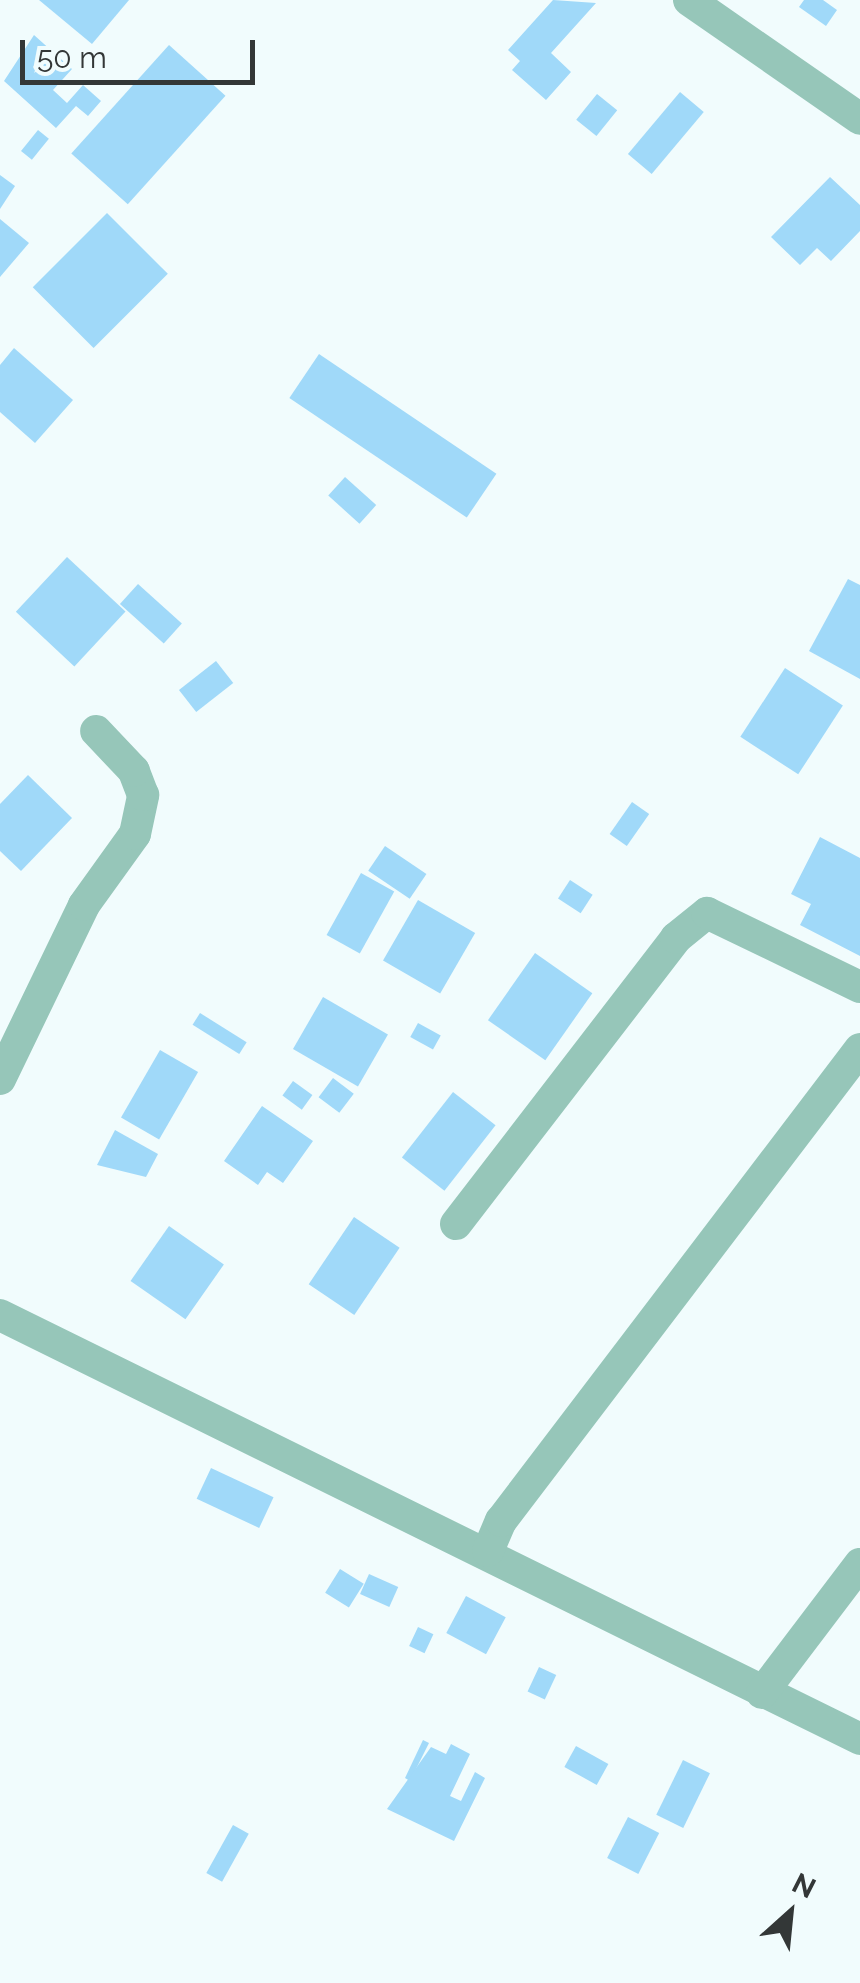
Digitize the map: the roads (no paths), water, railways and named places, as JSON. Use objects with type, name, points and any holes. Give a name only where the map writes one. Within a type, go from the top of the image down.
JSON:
[{"type":"street","points":[[689,0],[860,119]]},
{"type":"street","points":[[0,1079],[84,905],[134,834],[144,796],[134,770],[96,732]]},
{"type":"street","points":[[456,1224],[676,938],[707,913],[860,987]]},
{"type":"street","points":[[488,1551],[500,1521],[860,1049]]},
{"type":"street","points":[[0,1316],[488,1551],[762,1693],[860,1739]]},
{"type":"street","points":[[762,1693],[860,1564]]}]
